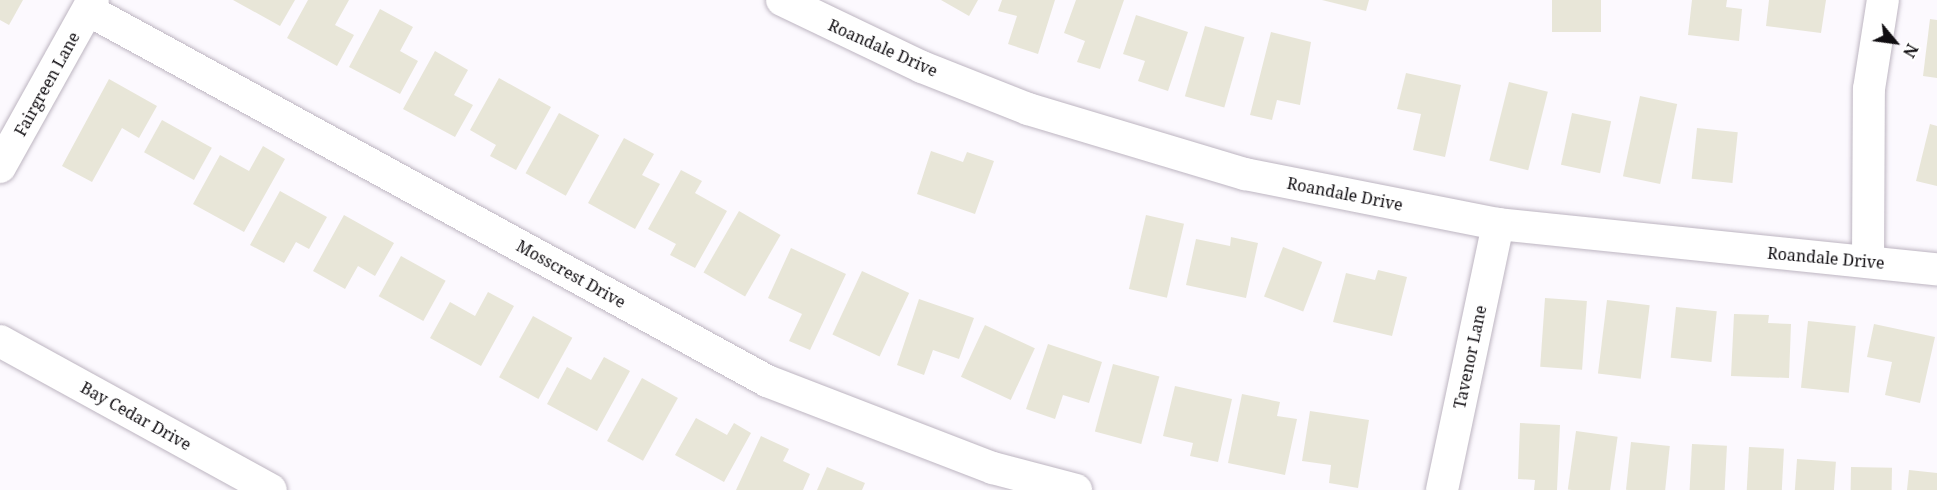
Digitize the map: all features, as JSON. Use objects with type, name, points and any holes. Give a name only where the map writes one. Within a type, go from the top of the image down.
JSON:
[{"type":"street","name":"Roandale Drive","points":[[782,0],[922,67],[1028,109],[1245,174],[1498,224],[1937,269]]},
{"type":"street","points":[[1868,261],[1869,89],[1883,0]]},
{"type":"street","name":"Fairgreen Lane","points":[[0,167],[90,5]]},
{"type":"street","name":"Mosscrest Drive","points":[[90,5],[768,381],[993,468],[1076,490]]},
{"type":"street","name":"Tavenor Lane","points":[[1442,490],[1498,224]]},
{"type":"street","name":"Bay Cedar Drive","points":[[0,341],[271,490]]},
{"type":"building","points":[[0,0],[23,0],[9,25],[0,20]]},
{"type":"building","points":[[233,0],[295,0],[280,26]]},
{"type":"building","points":[[308,0],[349,0],[335,25],[354,35],[337,66],[287,38]]},
{"type":"building","points":[[941,0],[978,0],[969,16]]},
{"type":"building","points":[[1002,0],[1055,0],[1038,54],[1008,44],[1017,16],[998,11]]},
{"type":"building","points":[[1076,0],[1124,0],[1100,69],[1077,62],[1085,41],[1064,33]]},
{"type":"building","points":[[1322,0],[1369,0],[1366,11]]},
{"type":"building","points":[[1552,0],[1601,0],[1601,32],[1552,32]]},
{"type":"building","points":[[1692,0],[1727,0],[1726,7],[1742,9],[1739,41],[1688,35]]},
{"type":"building","points":[[1769,0],[1826,0],[1821,33],[1766,26]]},
{"type":"building","points":[[380,9],[413,27],[400,51],[418,61],[400,94],[349,67]]},
{"type":"building","points":[[1136,15],[1188,32],[1168,91],[1138,81],[1145,61],[1123,54]]},
{"type":"building","points":[[1930,19],[1937,20],[1937,78],[1923,76]]},
{"type":"building","points":[[1205,26],[1244,37],[1224,107],[1185,96]]},
{"type":"building","points":[[1271,32],[1311,42],[1300,105],[1277,100],[1272,120],[1250,115]]},
{"type":"building","points":[[435,51],[468,70],[454,95],[473,105],[455,137],[403,109]]},
{"type":"building","points":[[1406,73],[1461,85],[1445,157],[1413,150],[1421,114],[1397,109]]},
{"type":"building","points":[[499,78],[551,107],[516,170],[490,156],[496,145],[470,130]]},
{"type":"building","points":[[109,79],[157,106],[139,138],[122,128],[92,182],[62,166]]},
{"type":"building","points":[[1509,82],[1548,92],[1528,170],[1489,161]]},
{"type":"building","points":[[1640,96],[1677,104],[1660,184],[1623,176]]},
{"type":"building","points":[[559,113],[599,135],[566,196],[526,173]]},
{"type":"building","points":[[1572,113],[1611,121],[1600,173],[1561,165]]},
{"type":"building","points":[[162,120],[212,148],[194,180],[144,152]]},
{"type":"building","points":[[1930,124],[1937,126],[1937,186],[1916,181]]},
{"type":"building","points":[[1697,128],[1738,132],[1732,183],[1692,179]]},
{"type":"building","points":[[624,138],[654,154],[642,175],[660,184],[635,229],[588,203]]},
{"type":"building","points":[[263,146],[285,159],[244,232],[193,204],[220,155],[249,171]]},
{"type":"building","points":[[931,151],[963,162],[967,152],[994,161],[975,214],[917,194]]},
{"type":"building","points":[[681,170],[702,181],[695,193],[727,211],[695,268],[670,255],[676,244],[648,229]]},
{"type":"building","points":[[280,191],[327,217],[309,249],[296,242],[284,263],[250,245]]},
{"type":"building","points":[[739,211],[781,235],[745,296],[704,272]]},
{"type":"building","points":[[344,215],[394,243],[375,276],[358,266],[345,289],[313,271]]},
{"type":"building","points":[[1146,215],[1184,224],[1167,298],[1129,289]]},
{"type":"building","points":[[1231,237],[1258,243],[1246,298],[1186,285],[1196,239],[1230,246]]},
{"type":"building","points":[[1283,247],[1322,262],[1303,312],[1264,296]]},
{"type":"building","points":[[791,248],[846,274],[810,350],[789,341],[802,314],[768,298]]},
{"type":"building","points":[[401,256],[446,281],[423,321],[379,296]]},
{"type":"building","points":[[1378,270],[1407,277],[1392,336],[1333,322],[1346,273],[1375,280]]},
{"type":"building","points":[[862,271],[909,293],[880,356],[832,334]]},
{"type":"building","points":[[488,292],[514,306],[481,366],[430,338],[450,302],[475,316]]},
{"type":"building","points":[[1545,298],[1587,301],[1582,370],[1540,367]]},
{"type":"building","points":[[919,299],[974,318],[959,359],[933,350],[924,375],[897,365]]},
{"type":"building","points":[[1607,300],[1650,305],[1641,379],[1598,373]]},
{"type":"building","points":[[1676,307],[1717,311],[1711,362],[1671,358]]},
{"type":"building","points":[[1734,314],[1769,315],[1768,323],[1791,324],[1789,378],[1731,376]]},
{"type":"building","points":[[533,316],[572,338],[538,399],[499,377]]},
{"type":"building","points":[[1808,321],[1856,326],[1849,393],[1801,388]]},
{"type":"building","points":[[1874,324],[1935,337],[1920,403],[1885,395],[1892,362],[1867,357]]},
{"type":"building","points":[[985,325],[1035,348],[1011,400],[961,377]]},
{"type":"building","points":[[1048,344],[1102,362],[1089,403],[1063,395],[1055,419],[1026,409]]},
{"type":"building","points":[[604,357],[630,371],[597,431],[547,404],[567,367],[591,380]]},
{"type":"building","points":[[1113,364],[1159,376],[1141,444],[1095,432]]},
{"type":"building","points":[[642,378],[678,398],[643,461],[607,441]]},
{"type":"building","points":[[1175,386],[1232,399],[1218,462],[1190,456],[1193,443],[1163,436]]},
{"type":"building","points":[[1242,394],[1280,402],[1277,416],[1297,419],[1285,475],[1228,463]]},
{"type":"building","points":[[1310,411],[1369,420],[1358,488],[1329,483],[1331,465],[1302,461]]},
{"type":"building","points":[[696,418],[727,435],[734,423],[751,433],[724,482],[675,455]]},
{"type":"building","points":[[1520,423],[1560,425],[1557,490],[1534,490],[1535,480],[1518,479]]},
{"type":"building","points":[[1576,431],[1618,437],[1610,490],[1568,489]]},
{"type":"building","points":[[761,436],[789,449],[783,461],[810,474],[803,490],[736,490]]},
{"type":"building","points":[[1631,442],[1670,446],[1665,490],[1626,490]]},
{"type":"building","points":[[1692,444],[1727,446],[1725,490],[1690,490]]},
{"type":"building","points":[[1749,447],[1784,449],[1782,490],[1747,490]]},
{"type":"building","points":[[1797,459],[1836,462],[1834,490],[1795,490]]},
{"type":"building","points":[[827,467],[865,483],[862,490],[817,490]]},
{"type":"building","points":[[1851,467],[1892,468],[1892,490],[1851,490]]},
{"type":"building","points":[[1909,470],[1937,473],[1937,490],[1907,490]]}]
